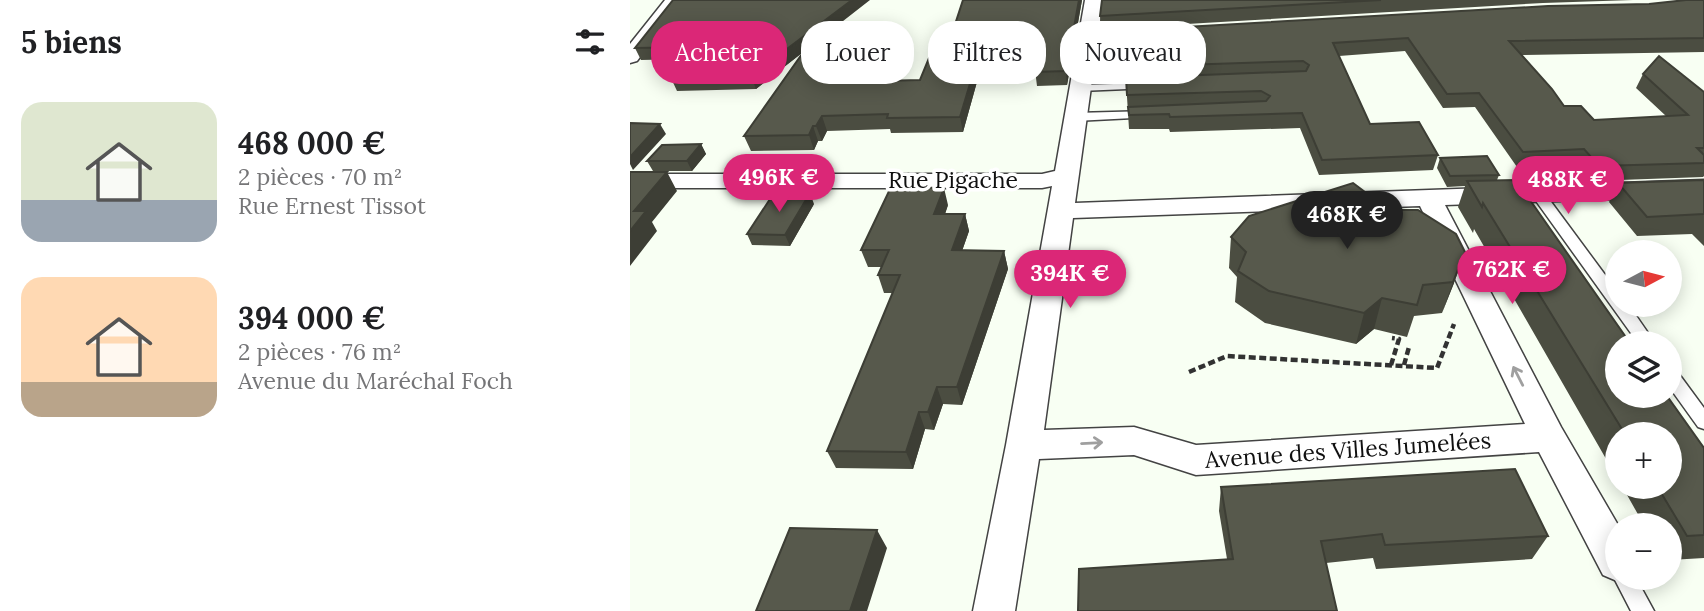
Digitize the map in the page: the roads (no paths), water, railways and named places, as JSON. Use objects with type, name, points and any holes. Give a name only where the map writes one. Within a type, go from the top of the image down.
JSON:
[{"type":"street","points":[[630,57],[674,0]]},
{"type":"street","points":[[994,611],[1024,445],[1080,88],[1095,38],[1094,0]]},
{"type":"street","name":"Rue Pigache","points":[[630,181],[1042,181],[1066,176]]},
{"type":"street","points":[[1060,211],[1429,198],[1521,198],[1704,188]]},
{"type":"street","points":[[1429,198],[1549,437],[1605,540]]},
{"type":"street","name":"Avenue des Villes Jumelées","points":[[1024,445],[1134,441],[1196,460],[1549,437]]},
{"type":"lane","points":[[1080,88],[1164,85]]},
{"type":"lane","points":[[1075,117],[1157,115]]},
{"type":"lane","points":[[1521,198],[1605,289]]},
{"type":"lane","points":[[1682,391],[1704,422]]},
{"type":"lane","points":[[1632,590],[1643,611]]}]
